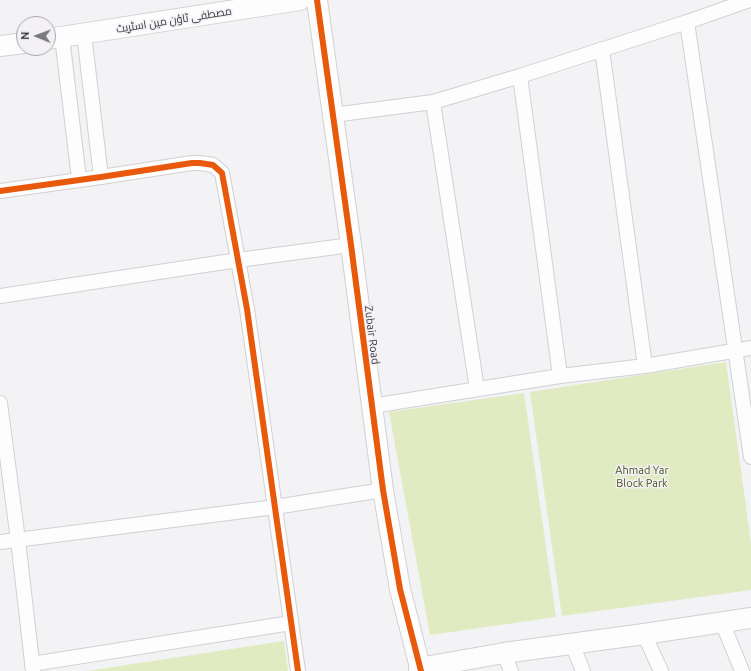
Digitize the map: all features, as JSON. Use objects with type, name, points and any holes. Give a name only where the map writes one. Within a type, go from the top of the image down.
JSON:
[{"type":"street","name":"مصطفی ٹاؤن مین اسٹریٹ","points":[[56,38],[300,0]]},
{"type":"street","name":"Zubair Road","points":[[317,0],[383,490],[400,589],[420,669]]},
{"type":"street","points":[[333,115],[433,102],[520,76],[750,0]]},
{"type":"street","points":[[687,22],[751,457]]},
{"type":"street","points":[[84,34],[101,177]]},
{"type":"street","points":[[0,46],[16,44]]},
{"type":"street","points":[[56,44],[79,179]]},
{"type":"street","points":[[602,49],[645,366]]},
{"type":"street","points":[[520,76],[560,376]]},
{"type":"street","points":[[433,102],[477,389]]},
{"type":"street","points":[[0,191],[192,163],[214,165],[222,173],[247,309],[298,671]]},
{"type":"street","points":[[0,296],[238,260],[351,245]]},
{"type":"street","points":[[372,406],[560,376],[645,366],[751,348]]},
{"type":"street","points":[[0,403],[33,667],[291,623]]},
{"type":"street","points":[[0,542],[275,507],[383,490]]},
{"type":"street","points":[[420,669],[508,662],[572,644],[751,618]]},
{"type":"street","points":[[722,622],[742,671]]},
{"type":"street","points":[[644,634],[661,671]]},
{"type":"street","points":[[572,644],[583,671]]},
{"type":"green space","name":"Ahmad Yar Block Park","points":[[726,362],[751,543],[751,590],[562,616],[530,392]]},
{"type":"green space","points":[[524,393],[556,617],[430,635],[389,412]]},
{"type":"green space","points":[[284,641],[288,671],[87,671]]},
{"type":"cycle path","points":[[317,0],[383,490],[400,589],[421,671]]},
{"type":"cycle path","points":[[0,191],[192,163],[213,165],[222,173],[247,309],[298,671]]}]
